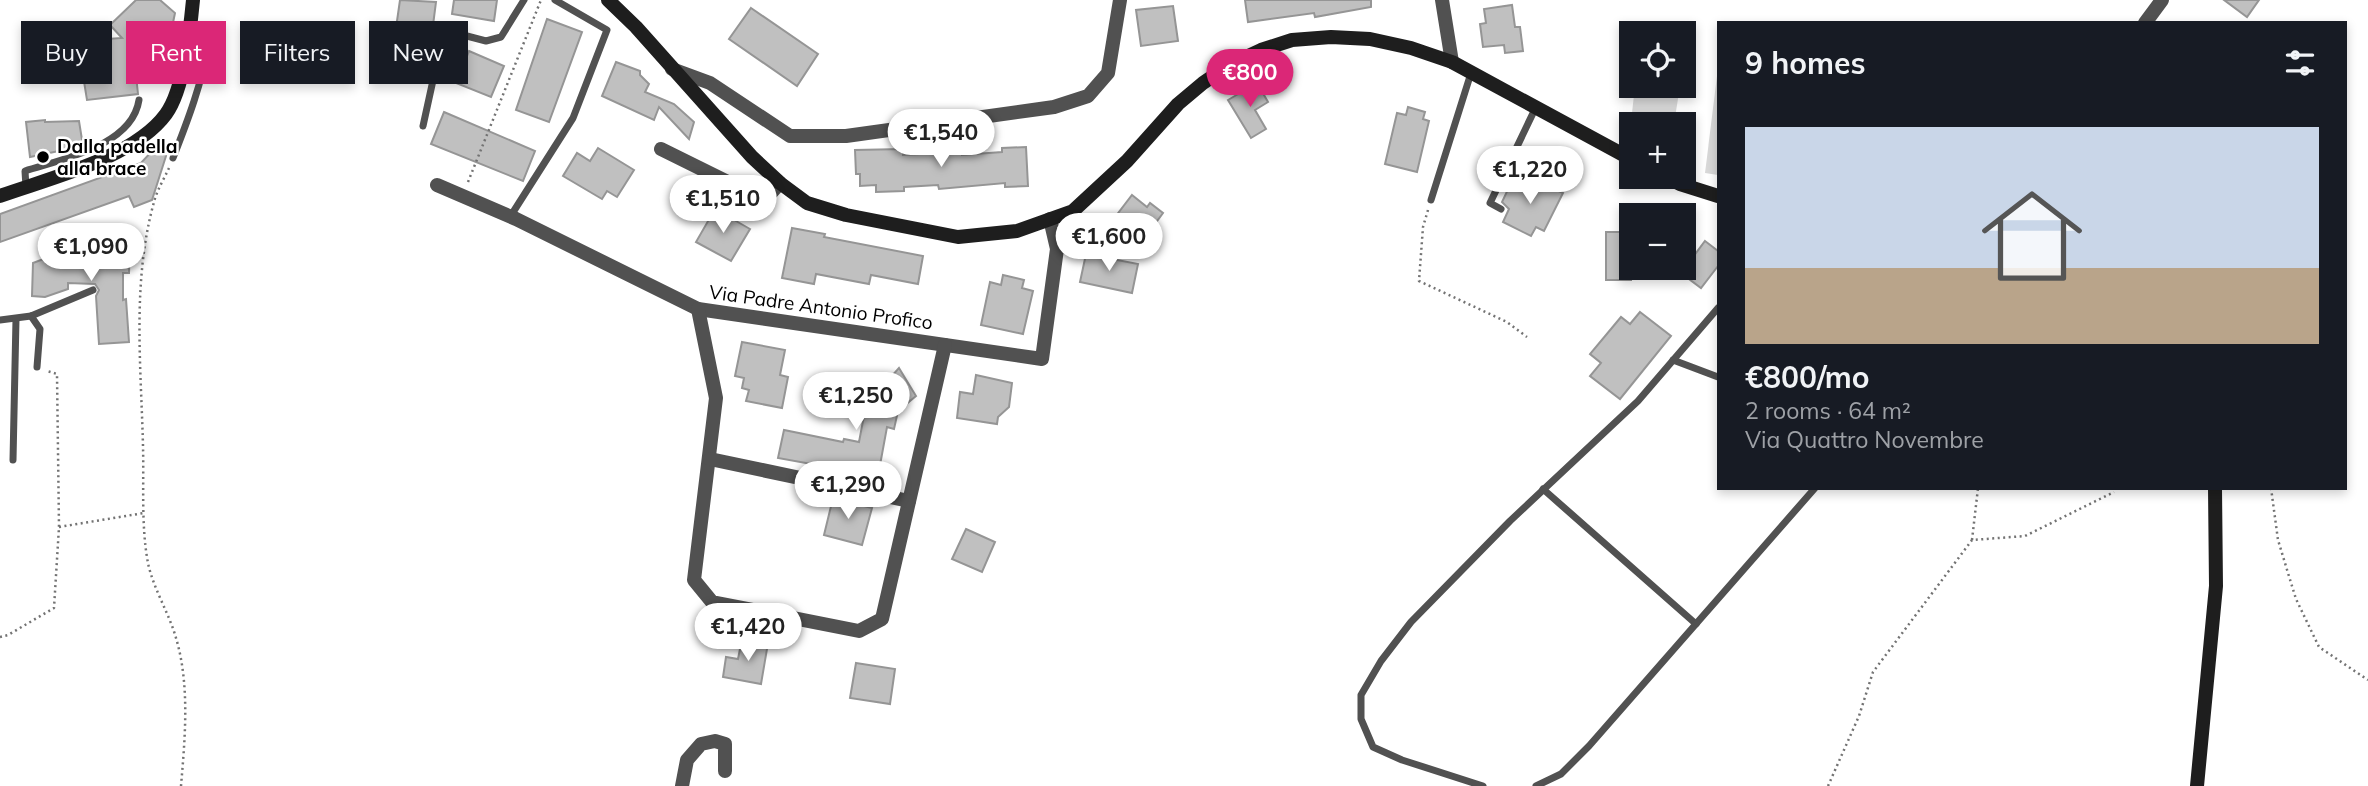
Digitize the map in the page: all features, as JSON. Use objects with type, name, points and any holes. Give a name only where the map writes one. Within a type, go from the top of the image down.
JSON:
[{"type":"main road","points":[[191,21],[193,0]]},
{"type":"main road","points":[[608,0],[636,26],[752,157],[807,203],[846,215],[958,237],[1017,231],[1073,211],[1127,161],[1178,104],[1203,82],[1231,64],[1292,40],[1331,37],[1370,39],[1411,48],[1452,62],[1619,153]]},
{"type":"main road","points":[[0,196],[109,155],[147,135],[167,113],[178,84]]},
{"type":"main road","points":[[1694,189],[1717,196]]},
{"type":"main road","points":[[2197,786],[2216,586],[2215,490]]},
{"type":"street","points":[[672,69],[710,83],[790,136],[846,136],[1054,107],[1088,96],[1108,73],[1120,0]]},
{"type":"street","points":[[1442,0],[1452,62]]},
{"type":"street","points":[[2146,21],[2162,0]]},
{"type":"street","points":[[662,149],[754,194],[769,195],[780,183]]},
{"type":"street","name":"Via Padre Antonio Profico","points":[[437,185],[510,217],[698,309],[1042,359],[1057,248],[1050,219]]},
{"type":"street","points":[[698,309],[716,398],[694,580],[712,602],[859,631],[882,619],[945,345]]},
{"type":"street","points":[[710,459],[909,501]]},
{"type":"street","points":[[682,786],[687,760],[701,744],[715,741],[725,744],[724,771]]},
{"type":"lane","points":[[423,126],[444,30],[486,41],[501,37],[524,0]]},
{"type":"lane","points":[[510,217],[573,118],[607,30],[555,0]]},
{"type":"lane","points":[[1431,200],[1471,73]]},
{"type":"lane","points":[[173,158],[200,84]]},
{"type":"lane","points":[[26,187],[25,171],[86,152],[114,138],[137,113],[139,100]]},
{"type":"lane","points":[[1501,209],[1490,203],[1535,108]]},
{"type":"lane","points":[[1509,162],[1556,184]]},
{"type":"lane","points":[[0,320],[32,316],[93,290]]},
{"type":"lane","points":[[1483,786],[1402,760],[1373,747],[1361,719],[1362,695],[1381,662],[1411,622],[1544,489],[1638,401],[1717,309]]},
{"type":"lane","points":[[32,316],[40,329],[37,367]]},
{"type":"lane","points":[[13,460],[16,319]]},
{"type":"lane","points":[[1673,360],[1717,377]]},
{"type":"lane","points":[[1544,489],[1696,624]]},
{"type":"lane","points":[[1536,786],[1561,774],[1813,490]]},
{"type":"path","points":[[462,196],[541,0]]},
{"type":"path","points":[[173,158],[154,201],[140,286],[144,513],[148,564],[176,639],[183,674],[184,752],[181,786]]},
{"type":"path","points":[[1431,200],[1423,227],[1419,281],[1507,322],[1527,337]]},
{"type":"path","points":[[0,637],[54,608],[59,527],[57,374],[37,367]]},
{"type":"path","points":[[1828,786],[1859,716],[1873,672],[1972,540],[1978,490]]},
{"type":"path","points":[[2271,490],[2278,540],[2288,573],[2296,599],[2319,647],[2368,680]]},
{"type":"path","points":[[1972,540],[2025,536],[2114,492]]},
{"type":"path","points":[[59,527],[144,513]]},
{"type":"shaded area","points":[[1717,76],[1717,175],[1705,173]]},
{"type":"shaded area","points":[[1634,98],[1678,98],[1676,112],[1632,112]]},
{"type":"building","points":[[136,0],[160,0],[175,13],[173,21],[126,21],[126,84],[137,84],[138,94],[87,100],[84,84],[112,84],[112,39],[122,38],[112,27],[112,23]]},
{"type":"building","points":[[400,0],[436,2],[434,21],[397,21]]},
{"type":"building","points":[[454,0],[497,0],[494,21],[452,14]]},
{"type":"building","points":[[1245,0],[1371,0],[1371,7],[1315,17],[1314,13],[1248,22]]},
{"type":"building","points":[[2224,0],[2259,0],[2247,17]]},
{"type":"building","points":[[1512,5],[1515,27],[1520,27],[1523,51],[1505,53],[1504,45],[1483,47],[1480,24],[1486,23],[1484,9]]},
{"type":"building","points":[[1173,6],[1178,41],[1141,46],[1136,10]]},
{"type":"building","points":[[751,8],[818,54],[797,86],[729,39]]},
{"type":"building","points":[[547,19],[582,32],[549,122],[516,110]]},
{"type":"building","points":[[469,51],[504,66],[491,97],[458,84],[468,84]]},
{"type":"building","points":[[616,62],[640,71],[640,75],[649,84],[645,92],[674,104],[694,122],[689,139],[659,107],[654,120],[602,96]]},
{"type":"building","points":[[1257,83],[1268,102],[1255,110],[1266,129],[1251,138],[1228,100]]},
{"type":"building","points":[[1408,107],[1425,112],[1423,119],[1429,121],[1417,172],[1385,164],[1397,113],[1406,115]]},
{"type":"building","points":[[444,112],[535,151],[523,181],[431,144]]},
{"type":"building","points":[[79,121],[83,146],[30,157],[26,122]]},
{"type":"building","points":[[1026,147],[1028,186],[1005,187],[1005,183],[939,189],[938,185],[904,187],[904,191],[876,192],[876,185],[860,186],[860,174],[856,174],[855,150],[903,149],[903,155],[962,149],[962,155]]},
{"type":"building","points":[[598,148],[634,170],[617,197],[607,191],[602,199],[563,176],[577,153],[590,161]]},
{"type":"building","points":[[154,149],[166,156],[152,200],[134,207],[129,196],[0,242],[0,214],[141,163]]},
{"type":"building","points":[[1532,179],[1563,193],[1544,231],[1536,227],[1531,236],[1503,222],[1509,209],[1502,202],[1512,181],[1527,188]]},
{"type":"building","points":[[1132,195],[1147,207],[1150,203],[1163,213],[1138,247],[1109,225]]},
{"type":"building","points":[[715,209],[750,229],[731,261],[696,242]]},
{"type":"building","points":[[792,228],[825,234],[824,237],[923,256],[918,284],[871,275],[869,284],[816,274],[814,284],[782,278]]},
{"type":"building","points":[[1606,232],[1619,232],[1619,280],[1606,280]]},
{"type":"building","points":[[93,240],[130,245],[129,273],[123,273],[123,300],[126,299],[129,342],[99,344],[96,296],[99,290],[95,284],[68,283],[68,289],[45,297],[32,296],[33,263],[62,252],[93,252]]},
{"type":"building","points":[[1705,241],[1717,250],[1717,267],[1701,288],[1690,280],[1696,280],[1696,253]]},
{"type":"building","points":[[1086,254],[1138,264],[1132,293],[1080,282]]},
{"type":"building","points":[[1003,275],[1024,280],[1022,288],[1033,291],[1023,334],[981,325],[990,282],[1001,285]]},
{"type":"building","points":[[1640,312],[1671,336],[1620,399],[1590,376],[1601,363],[1590,354],[1621,317],[1630,324]]},
{"type":"building","points":[[742,342],[785,350],[780,375],[788,377],[782,408],[746,401],[749,390],[742,388],[744,378],[735,376]]},
{"type":"building","points":[[899,368],[916,396],[898,411],[894,429],[887,427],[878,476],[778,458],[784,430],[843,442],[844,439],[859,442],[872,374],[891,377]]},
{"type":"building","points":[[976,375],[1012,383],[1009,407],[998,417],[997,424],[957,418],[960,392],[973,394]]},
{"type":"building","points":[[833,498],[872,508],[862,545],[824,535]]},
{"type":"building","points":[[966,529],[995,542],[982,572],[952,559]]},
{"type":"building","points":[[742,639],[768,643],[761,684],[723,677],[726,657],[738,659]]},
{"type":"building","points":[[856,663],[895,669],[890,704],[850,698]]},
{"type":"place","name":"Dalla padella alla brace","points":[[43,157]]}]
